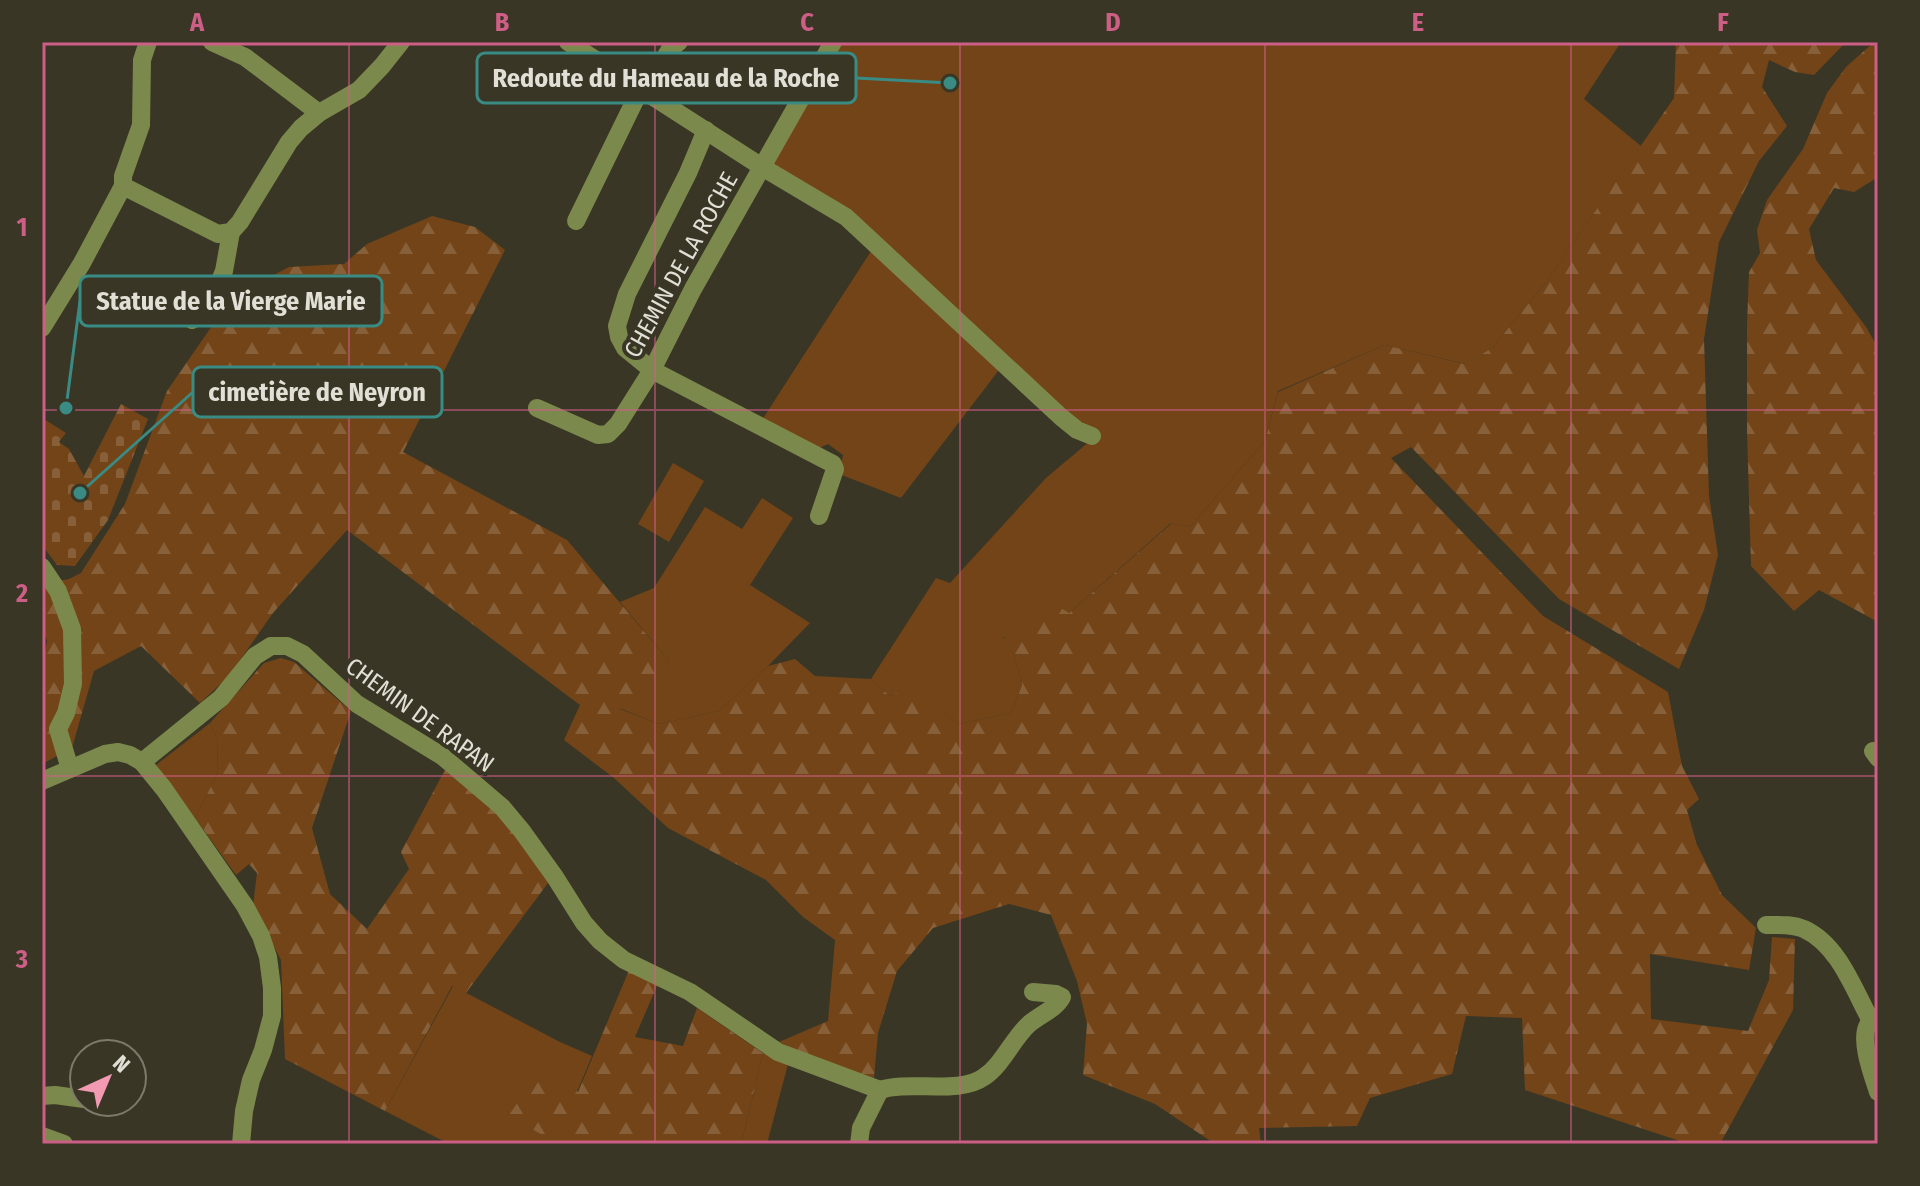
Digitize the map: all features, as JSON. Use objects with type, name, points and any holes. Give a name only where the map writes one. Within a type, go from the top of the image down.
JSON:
[{"type":"street","points":[[42,328],[82,263],[123,186],[123,176],[141,125],[142,60],[148,42]]},
{"type":"street","points":[[212,42],[245,57],[319,113]]},
{"type":"street","points":[[192,320],[200,306],[216,290],[224,271],[231,232],[289,142],[319,113],[359,90],[401,42]]},
{"type":"street","name":"CHEMIN DE LA ROCHE","points":[[537,408],[598,435],[608,434],[618,424],[652,370],[693,289],[762,167],[568,42]]},
{"type":"street","points":[[576,221],[643,90],[670,49],[679,42]]},
{"type":"street","points":[[833,42],[762,167],[846,217],[1061,417],[1077,430],[1092,436]]},
{"type":"street","points":[[706,130],[688,173],[627,294],[617,326],[619,337],[625,348],[652,370],[833,464],[835,469],[819,516]]},
{"type":"street","points":[[123,186],[218,234],[231,232]]},
{"type":"street","points":[[42,567],[58,591],[72,629],[73,684],[66,713],[58,729],[70,769]]},
{"type":"street","name":"CHEMIN DE RAPAN","points":[[142,762],[221,698],[255,656],[271,646],[287,646],[303,654],[357,704],[442,756],[502,807],[555,877],[584,923],[624,960],[690,992],[778,1052],[880,1090]]},
{"type":"street","points":[[42,781],[105,754],[118,752],[142,762],[245,906],[268,957],[272,1016],[248,1090],[241,1144]]},
{"type":"street","points":[[1766,925],[1804,929],[1841,963],[1874,1019],[1866,1028],[1865,1039],[1878,1092]]},
{"type":"street","points":[[859,1144],[861,1128],[880,1090],[893,1086],[962,1085],[982,1079],[1029,1024],[1058,1004],[1062,997],[1033,992]]},
{"type":"street","points":[[42,1096],[68,1097]]},
{"type":"street","points":[[42,1136],[64,1144]]},
{"type":"green space","points":[[840,42],[1621,42],[1584,99],[1641,146],[1546,282],[1492,348],[1466,364],[1385,345],[1278,391],[1265,441],[1190,527],[1171,523],[1069,613],[1003,638],[1014,654],[1022,685],[1011,713],[959,724],[907,689],[890,696],[871,679],[936,578],[950,583],[1046,478],[1090,441],[878,241],[770,166]]},
{"type":"green space","points":[[1676,42],[1846,42],[1814,75],[1795,72],[1769,60],[1762,87],[1787,126],[1759,161],[1719,242],[1704,339],[1709,496],[1718,555],[1704,610],[1679,669],[1559,599],[1411,447],[1391,458],[1543,616],[1668,692],[1682,766],[1699,799],[1687,810],[1697,845],[1722,895],[1756,928],[1749,970],[1650,954],[1651,1019],[1748,1031],[1769,980],[1772,937],[1795,939],[1793,1010],[1720,1144],[1689,1144],[1525,1090],[1522,1018],[1466,1016],[1452,1074],[1370,1098],[1357,1126],[1259,1128],[1261,1144],[1215,1144],[1155,1104],[1083,1075],[1087,1024],[1077,981],[1051,915],[1009,904],[933,928],[897,971],[878,1033],[874,1078],[810,1057],[779,1042],[828,1021],[835,940],[803,917],[766,880],[668,828],[614,778],[564,740],[580,705],[347,530],[273,613],[228,677],[200,703],[141,646],[94,671],[72,748],[42,764],[42,667],[47,641],[42,625],[42,584],[69,579],[81,573],[125,504],[167,391],[232,297],[289,267],[344,264],[367,244],[432,216],[475,227],[505,250],[403,452],[567,540],[669,661],[620,709],[659,724],[719,711],[768,666],[795,659],[815,676],[871,679],[890,696],[907,688],[959,724],[1011,713],[1022,685],[1014,654],[1003,639],[1054,604],[1069,613],[1172,523],[1190,527],[1265,441],[1278,392],[1385,345],[1465,364],[1492,348],[1546,282],[1674,98]]},
{"type":"green space","points":[[1873,43],[1878,48],[1878,177],[1854,192],[1834,188],[1809,229],[1816,260],[1878,348],[1878,622],[1819,590],[1794,611],[1751,566],[1747,431],[1749,272],[1760,253],[1757,230],[1767,200],[1803,149],[1827,93],[1846,67]]},
{"type":"green space","points":[[873,248],[999,370],[901,498],[839,474],[843,455],[828,444],[813,451],[760,423]]},
{"type":"green space","points":[[121,404],[148,419],[108,520],[75,566],[57,565],[42,545],[42,418],[66,433],[59,442],[69,449],[84,476]]},
{"type":"green space","points":[[673,463],[704,481],[669,542],[638,524]]},
{"type":"green space","points":[[762,498],[793,518],[750,585],[810,623],[719,711],[659,724],[619,708],[669,661],[620,602],[654,588],[705,507],[742,529]]},
{"type":"green space","points":[[281,658],[294,662],[351,711],[312,828],[330,894],[367,929],[409,869],[401,852],[446,768],[501,813],[551,879],[466,993],[452,986],[385,1111],[285,1059],[281,960],[253,906],[257,873],[249,864],[236,875],[195,818],[218,772],[217,739],[210,723],[264,663]]},
{"type":"green space","points":[[210,723],[217,739],[218,772],[195,818],[156,765]]},
{"type":"green space","points":[[630,968],[659,981],[635,1037],[683,1046],[697,1008],[763,1053],[741,1144],[557,1144],[509,1115],[539,1072],[578,1092]]},
{"type":"green space","points":[[453,986],[592,1056],[577,1092],[510,1114],[557,1144],[449,1144],[385,1111]]},
{"type":"green space","points":[[763,1053],[788,1064],[767,1144],[741,1144]]},
{"type":"place","name":"Redoute du Hameau de la Roche","points":[[950,83]]},
{"type":"place","name":"Statue de la Vierge Marie","points":[[66,408]]},
{"type":"place","name":"cimetière de Neyron","points":[[80,493]]}]
